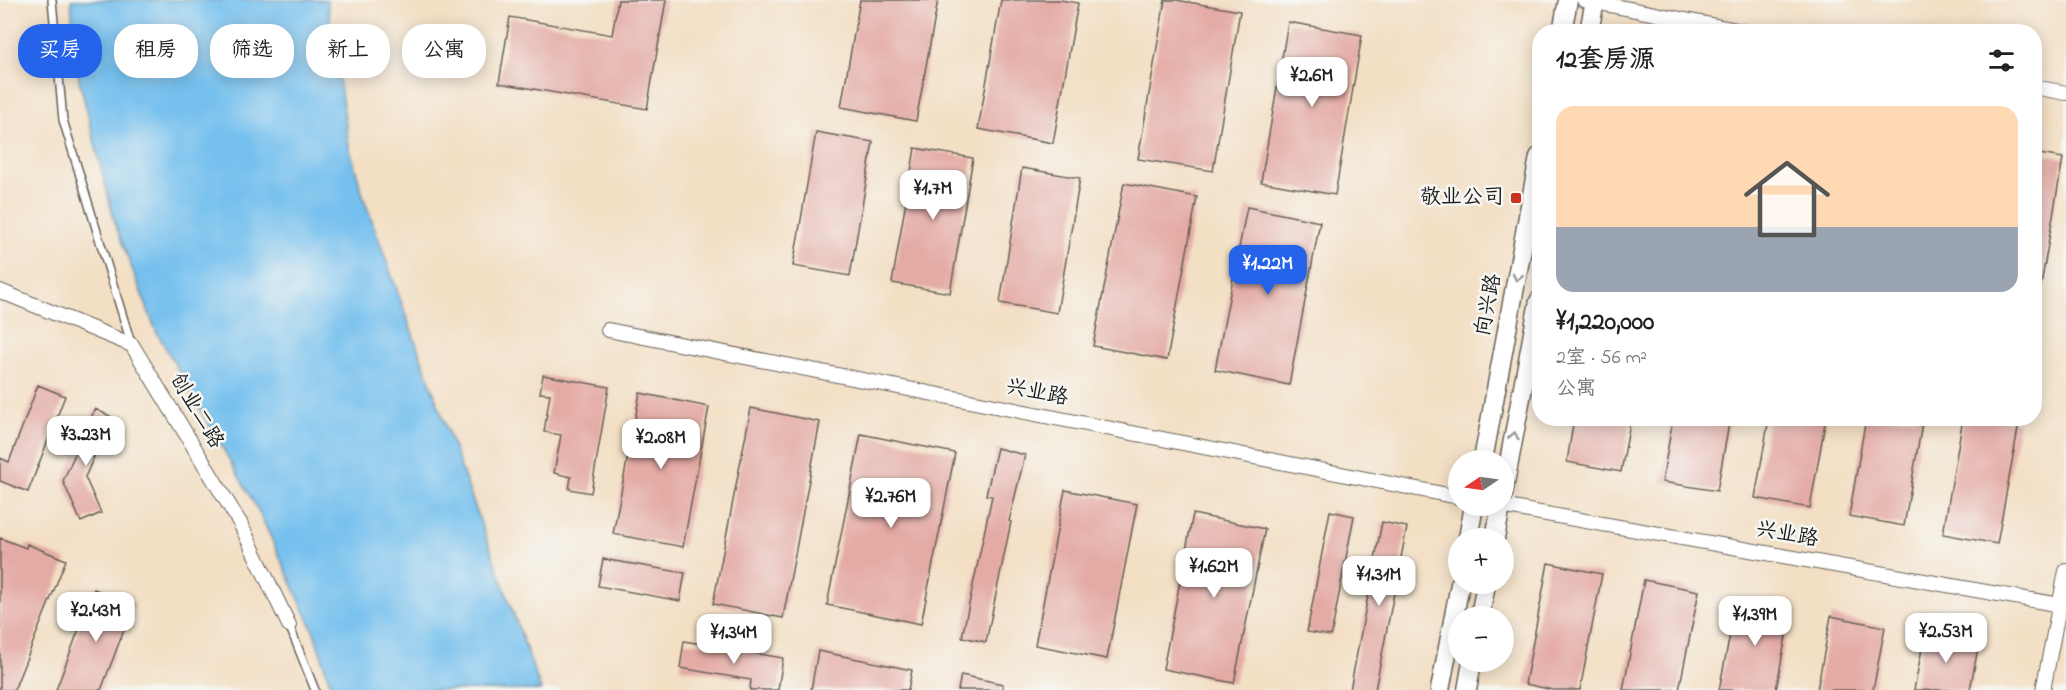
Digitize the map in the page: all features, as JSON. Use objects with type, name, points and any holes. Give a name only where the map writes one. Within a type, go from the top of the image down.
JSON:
[{"type":"street","points":[[1564,24],[1568,0]]},
{"type":"street","points":[[1590,24],[1591,1],[1707,24]]},
{"type":"street","points":[[2042,88],[2066,93]]},
{"type":"street","name":"向兴路","points":[[1485,450],[1532,195]]},
{"type":"street","points":[[0,291],[132,345]]},
{"type":"street","name":"兴业路","points":[[608,330],[1448,495]]},
{"type":"street","points":[[1511,450],[1532,339]]},
{"type":"street","name":"创业二路","points":[[132,345],[240,523],[289,625]]},
{"type":"street","name":"兴业路","points":[[1514,508],[2063,605]]},
{"type":"street","points":[[2043,690],[2063,605],[2066,571]]},
{"type":"street","points":[[1440,690],[1458,594]]},
{"type":"street","points":[[1467,690],[1470,672]]},
{"type":"lane","points":[[52,0],[63,120],[132,345]]},
{"type":"lane","points":[[289,625],[315,690]]},
{"type":"water","points":[[71,0],[327,0],[331,24],[306,24],[306,78],[339,78],[349,146],[363,196],[541,690],[332,690],[314,632],[260,514],[156,331],[115,224],[79,78],[102,78],[102,24],[73,24]]},
{"type":"building","points":[[618,0],[666,0],[647,109],[499,83],[510,17],[612,35]]},
{"type":"building","points":[[860,0],[938,0],[916,121],[841,107]]},
{"type":"building","points":[[1001,0],[1060,0],[1078,3],[1053,143],[978,129]]},
{"type":"building","points":[[1165,0],[1240,11],[1213,171],[1138,159]]},
{"type":"building","points":[[1288,22],[1362,35],[1335,195],[1261,182]]},
{"type":"building","points":[[816,132],[873,142],[850,276],[793,266]]},
{"type":"building","points":[[915,148],[973,158],[950,293],[892,283]]},
{"type":"building","points":[[2042,154],[2063,158],[2042,279]]},
{"type":"building","points":[[1022,168],[1080,178],[1057,313],[1000,303]]},
{"type":"building","points":[[1124,183],[1197,197],[1167,360],[1093,346]]},
{"type":"building","points":[[1247,207],[1320,222],[1289,385],[1215,370]]},
{"type":"building","points":[[543,375],[609,387],[591,493],[569,489],[571,477],[554,473],[561,435],[544,432],[550,394],[540,393]]},
{"type":"building","points":[[38,385],[65,396],[28,492],[0,481],[0,458],[9,462]]},
{"type":"building","points":[[640,393],[709,407],[683,547],[613,534]]},
{"type":"building","points":[[751,408],[820,422],[783,618],[713,604]]},
{"type":"building","points":[[95,409],[112,417],[85,477],[101,513],[81,522],[63,481]]},
{"type":"building","points":[[1573,426],[1630,426],[1621,472],[1567,462]]},
{"type":"building","points":[[1672,426],[1729,426],[1717,491],[1662,482]]},
{"type":"building","points":[[1768,426],[1825,426],[1810,508],[1755,498]]},
{"type":"building","points":[[1865,426],[1922,426],[1904,526],[1849,516]]},
{"type":"building","points":[[1962,426],[2018,426],[1997,544],[1943,534]]},
{"type":"building","points":[[861,434],[955,453],[921,624],[827,605]]},
{"type":"building","points":[[997,448],[1025,455],[1009,521],[1011,522],[986,642],[962,637],[992,496],[986,495]]},
{"type":"building","points":[[1065,490],[1137,504],[1107,659],[1035,645]]},
{"type":"building","points":[[1330,511],[1354,516],[1331,636],[1307,632]]},
{"type":"building","points":[[1193,514],[1265,529],[1234,683],[1163,669]]},
{"type":"building","points":[[1382,522],[1407,527],[1375,690],[1350,690]]},
{"type":"building","points":[[0,538],[26,548],[27,544],[66,560],[14,690],[0,690]]},
{"type":"building","points":[[603,559],[685,573],[680,601],[598,586]]},
{"type":"building","points":[[1548,563],[1602,574],[1580,690],[1553,690],[1525,684]]},
{"type":"building","points":[[1644,580],[1699,591],[1679,690],[1623,690]]},
{"type":"building","points":[[94,589],[134,604],[101,690],[56,690]]},
{"type":"building","points":[[1737,599],[1791,609],[1776,690],[1719,690]]},
{"type":"building","points":[[1831,616],[1885,627],[1873,690],[1817,690]]},
{"type":"building","points":[[1925,633],[1979,643],[1970,690],[1914,690]]},
{"type":"building","points":[[684,641],[783,658],[778,690],[750,690],[751,680],[680,668]]},
{"type":"building","points":[[818,651],[912,670],[908,690],[811,690]]},
{"type":"building","points":[[961,675],[1003,684],[1003,690],[958,690]]},
{"type":"place","name":"敬业公司","points":[[1516,198]]}]
